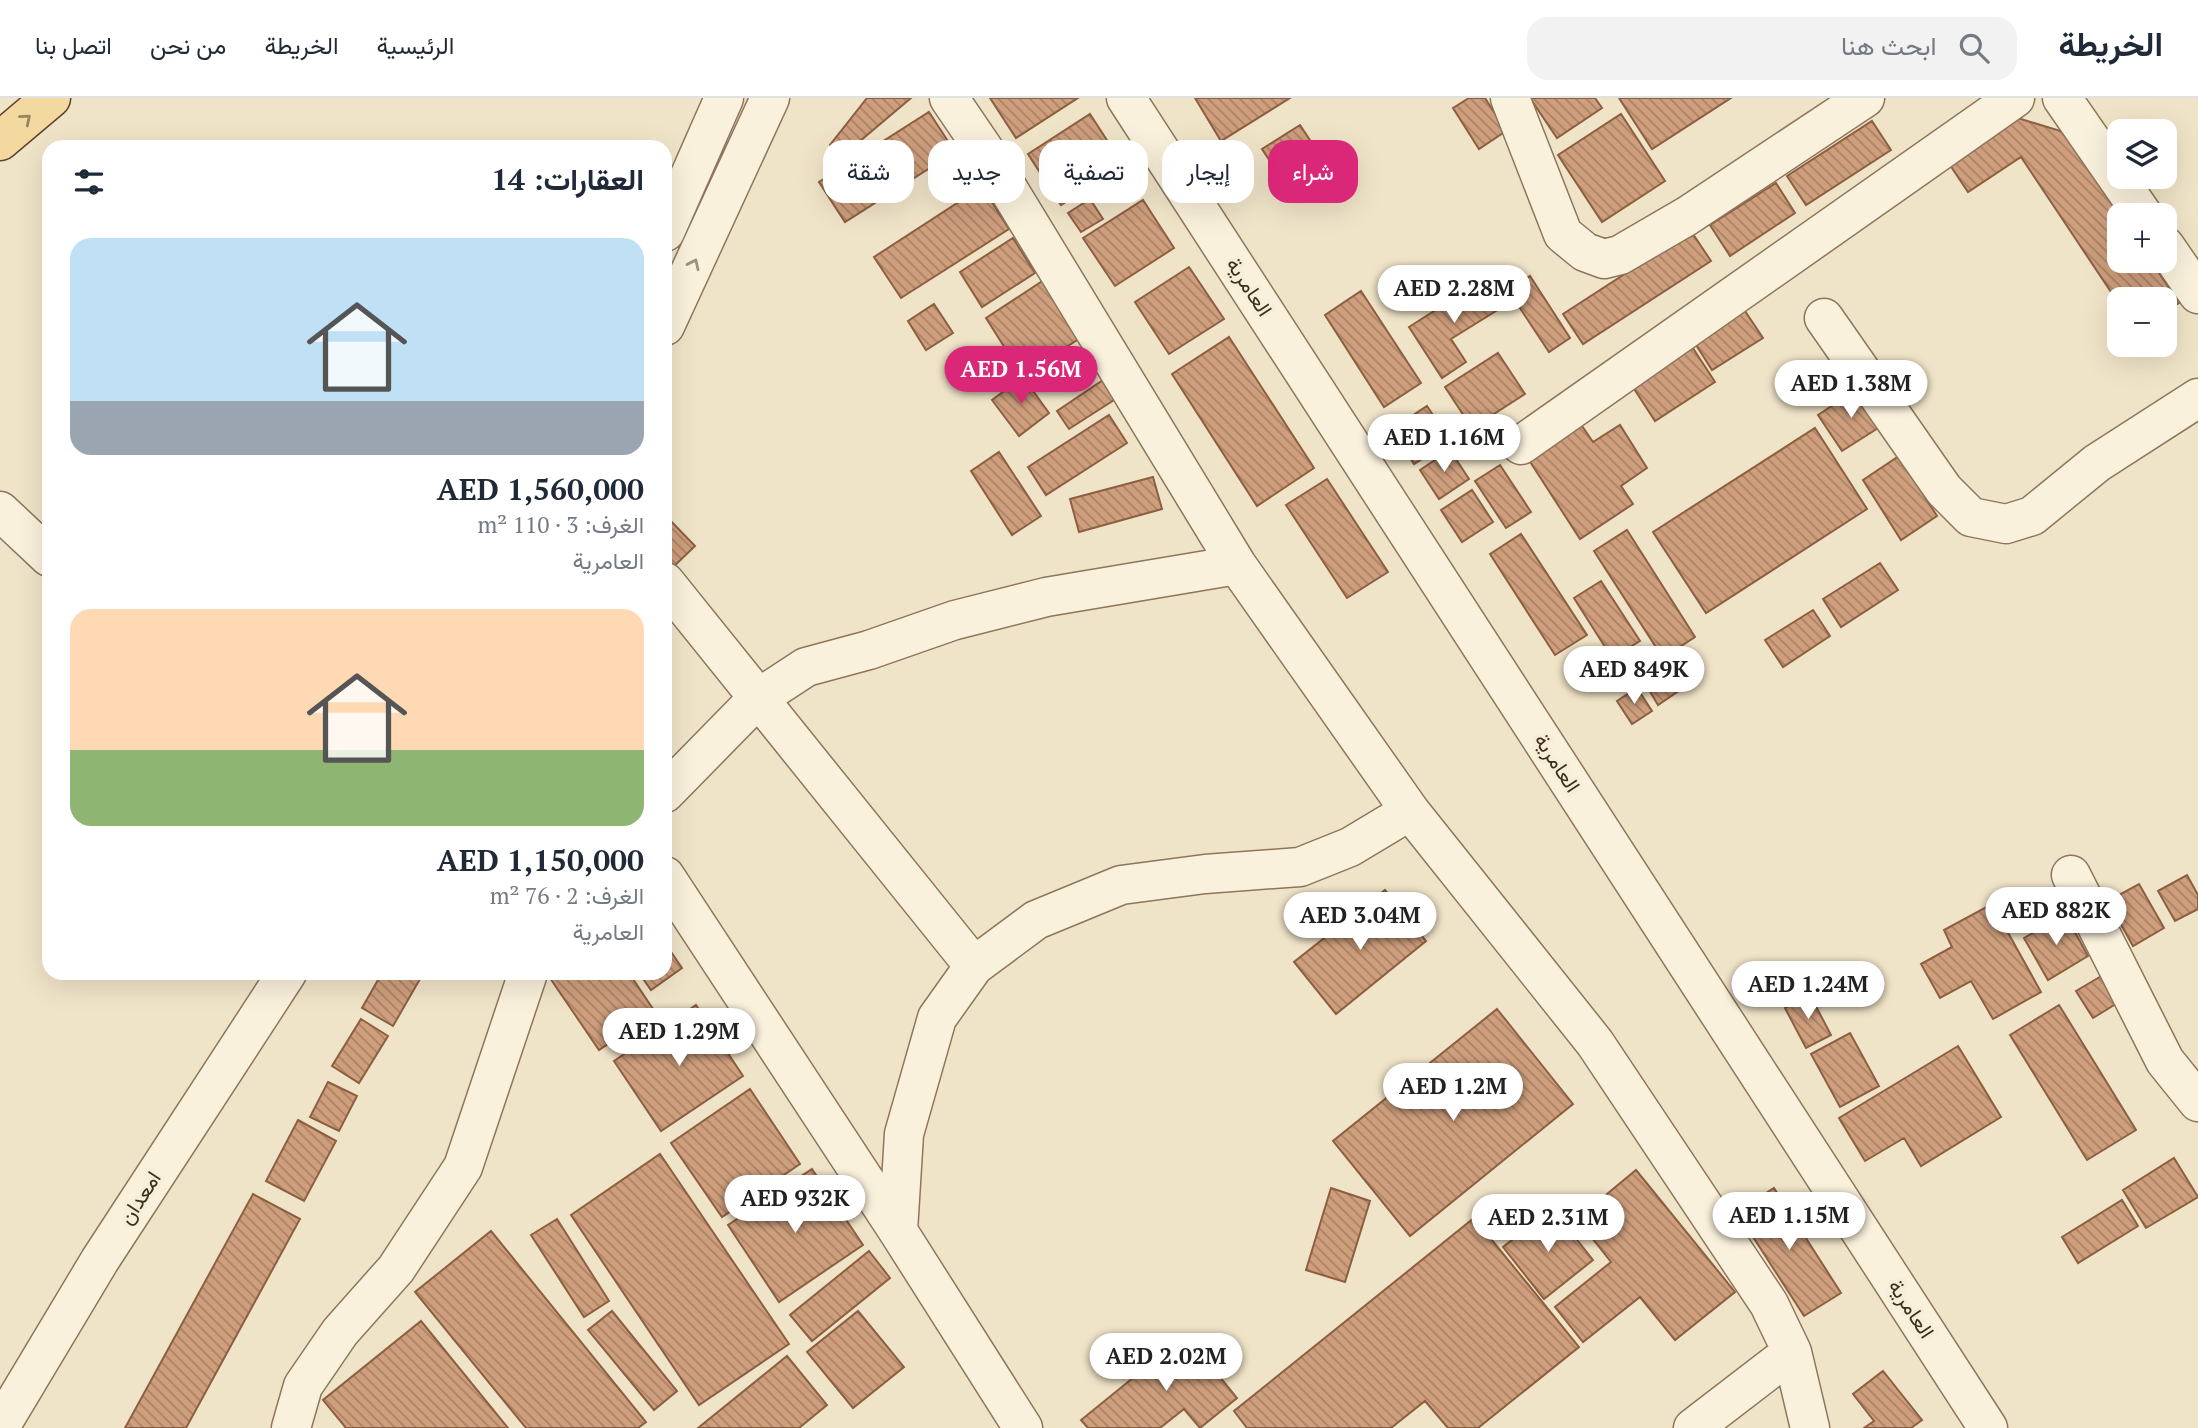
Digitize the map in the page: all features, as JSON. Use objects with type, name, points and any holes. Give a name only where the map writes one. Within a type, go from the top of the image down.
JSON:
[{"type":"main road","points":[[0,141],[51,98]]},
{"type":"street","points":[[672,216],[724,98]]},
{"type":"street","points":[[672,311],[770,98]]},
{"type":"street","points":[[949,98],[987,153],[1237,565],[1410,811],[1595,1043],[1769,1304],[1792,1352],[1810,1428]]},
{"type":"street","name":"العامرية","points":[[1126,98],[1988,1428]]},
{"type":"street","points":[[1510,98],[1563,233],[1585,252],[1604,259],[1620,255],[1687,216],[1865,98]]},
{"type":"street","points":[[1521,445],[2015,98]]},
{"type":"street","points":[[2062,98],[2135,203]]},
{"type":"street","points":[[2177,263],[2198,294]]},
{"type":"street","points":[[1824,318],[1944,490],[1971,517],[2006,524],[2032,516],[2097,463],[2198,398]]},
{"type":"street","points":[[0,511],[42,550]]},
{"type":"street","points":[[672,786],[757,699],[806,667],[869,650],[955,620],[1045,597],[1237,565]]},
{"type":"street","points":[[672,591],[974,966]]},
{"type":"street","points":[[898,1231],[904,1134],[937,1018],[974,966],[1037,920],[1121,886],[1205,874],[1300,867],[1350,847],[1410,811]]},
{"type":"street","points":[[2071,875],[2165,1061],[2198,1102]]},
{"type":"street","points":[[672,887],[898,1231],[1023,1428]]},
{"type":"street","name":"امعدان","points":[[0,1427],[100,1260],[282,980]]},
{"type":"street","points":[[291,1428],[303,1385],[340,1332],[396,1269],[463,1167],[526,980]]},
{"type":"street","points":[[1693,1428],[1792,1352]]},
{"type":"building","points":[[867,98],[911,98],[861,140],[834,140]]},
{"type":"building","points":[[990,98],[1078,98],[1016,138]]},
{"type":"building","points":[[1195,98],[1290,98],[1223,140]]},
{"type":"building","points":[[1469,98],[1485,98],[1506,131],[1479,149],[1453,108]]},
{"type":"building","points":[[1530,98],[1595,98],[1602,108],[1557,138]]},
{"type":"building","points":[[1619,98],[1731,98],[1652,149]]},
{"type":"building","points":[[929,112],[947,140],[928,140],[928,169],[914,178],[914,140],[885,140]]},
{"type":"building","points":[[1090,114],[1107,140],[1050,140]]},
{"type":"building","points":[[1621,114],[1665,181],[1602,222],[1558,155]]},
{"type":"building","points":[[2011,116],[2064,132],[2112,203],[2107,203],[2107,273],[2159,273],[2168,287],[2108,287],[2021,157],[1968,192],[1946,159]]},
{"type":"building","points":[[1872,121],[1891,150],[1806,205],[1787,176]]},
{"type":"building","points":[[1300,125],[1310,140],[1276,140]]},
{"type":"building","points":[[1268,145],[1268,158],[1262,149]]},
{"type":"building","points":[[1039,147],[1039,171],[1028,154]]},
{"type":"building","points":[[1776,183],[1795,213],[1730,256],[1710,225]]},
{"type":"building","points":[[833,203],[875,203],[845,222]]},
{"type":"building","points":[[957,203],[992,203],[1009,229],[901,298],[874,257]]},
{"type":"building","points":[[1084,203],[1093,203],[1103,219],[1081,232],[1068,213]]},
{"type":"building","points":[[1138,203],[1145,203],[1174,248],[1115,286],[1083,238]]},
{"type":"building","points":[[1691,231],[1711,261],[1583,344],[1563,314]]},
{"type":"building","points":[[1013,238],[1035,273],[982,307],[960,272]]},
{"type":"building","points":[[1189,267],[1224,319],[1169,354],[1135,302]]},
{"type":"building","points":[[1530,276],[1570,338],[1549,352],[1508,290]]},
{"type":"building","points":[[1486,278],[1504,306],[1451,339],[1466,362],[1442,378],[1409,327]]},
{"type":"building","points":[[1044,280],[1082,337],[1022,375],[986,318]]},
{"type":"building","points":[[1361,291],[1421,383],[1384,407],[1325,315]]},
{"type":"building","points":[[934,304],[953,333],[926,350],[908,321]]},
{"type":"building","points":[[1741,305],[1763,338],[1712,370],[1691,337]]},
{"type":"building","points":[[1229,337],[1314,468],[1257,506],[1172,374]]},
{"type":"building","points":[[1689,342],[1715,382],[1655,421],[1629,381]]},
{"type":"building","points":[[1498,353],[1525,394],[1472,428],[1445,387]]},
{"type":"building","points":[[1112,374],[1125,393],[1069,429],[1057,411]]},
{"type":"building","points":[[1023,377],[1049,413],[1019,436],[992,400]]},
{"type":"building","points":[[1859,388],[1883,425],[1842,451],[1818,415]]},
{"type":"building","points":[[1427,406],[1450,441],[1414,464],[1392,429]]},
{"type":"building","points":[[1109,415],[1127,443],[1046,495],[1028,467]]},
{"type":"building","points":[[1580,423],[1593,442],[1620,425],[1647,468],[1621,486],[1633,504],[1580,539],[1527,457]]},
{"type":"building","points":[[1815,428],[1867,509],[1706,613],[1653,532]]},
{"type":"building","points":[[1450,450],[1469,479],[1439,499],[1420,470]]},
{"type":"building","points":[[999,452],[1041,516],[1012,535],[971,471]]},
{"type":"building","points":[[1899,456],[1937,516],[1901,540],[1863,480]]},
{"type":"building","points":[[1500,465],[1531,512],[1506,528],[1475,481]]},
{"type":"building","points":[[1153,477],[1162,509],[1079,532],[1070,499]]},
{"type":"building","points":[[1327,479],[1388,572],[1347,598],[1286,505]]},
{"type":"building","points":[[1472,490],[1493,522],[1462,542],[1441,510]]},
{"type":"building","points":[[672,522],[695,546],[672,568]]},
{"type":"building","points":[[1627,530],[1695,637],[1663,658],[1594,551]]},
{"type":"building","points":[[1521,534],[1587,635],[1555,655],[1490,554]]},
{"type":"building","points":[[1880,563],[1898,590],[1841,627],[1823,599]]},
{"type":"building","points":[[1601,581],[1640,641],[1612,658],[1574,598]]},
{"type":"building","points":[[1813,610],[1830,636],[1783,667],[1765,640]]},
{"type":"building","points":[[1669,668],[1683,688],[1658,705],[1645,683]]},
{"type":"building","points":[[1637,688],[1652,711],[1632,724],[1617,701]]},
{"type":"building","points":[[2187,875],[2198,895],[2198,909],[2175,921],[2158,891]]},
{"type":"building","points":[[2139,884],[2164,928],[2133,946],[2108,901]]},
{"type":"building","points":[[1385,890],[1426,941],[1336,1014],[1294,962]]},
{"type":"building","points":[[1992,904],[2041,992],[1993,1019],[1971,981],[1940,998],[1921,964],[1952,947],[1944,930]]},
{"type":"building","points":[[2065,914],[2088,956],[2048,980],[2024,938]]},
{"type":"building","points":[[672,953],[682,968],[672,975]]},
{"type":"building","points":[[2103,975],[2119,1002],[2093,1018],[2076,991]]},
{"type":"building","points":[[378,980],[419,980],[393,1026],[362,1008]]},
{"type":"building","points":[[551,980],[634,980],[655,1012],[599,1050]]},
{"type":"building","points":[[644,980],[665,980],[651,990]]},
{"type":"building","points":[[1810,995],[1831,1035],[1806,1048],[1785,1008]]},
{"type":"building","points":[[696,1005],[743,1076],[661,1131],[614,1061]]},
{"type":"building","points":[[2059,1005],[2136,1130],[2087,1160],[2010,1035]]},
{"type":"building","points":[[1497,1009],[1573,1104],[1410,1236],[1333,1141]]},
{"type":"building","points":[[361,1019],[388,1036],[359,1083],[332,1066]]},
{"type":"building","points":[[1850,1033],[1879,1086],[1840,1107],[1811,1054]]},
{"type":"building","points":[[1958,1046],[2001,1117],[1921,1166],[1904,1138],[1865,1161],[1839,1118]]},
{"type":"building","points":[[328,1082],[357,1096],[339,1131],[310,1117]]},
{"type":"building","points":[[750,1089],[800,1164],[722,1217],[671,1143]]},
{"type":"building","points":[[298,1120],[336,1141],[304,1201],[266,1181]]},
{"type":"building","points":[[660,1154],[789,1344],[699,1405],[571,1215]]},
{"type":"building","points":[[2174,1158],[2198,1197],[2146,1228],[2123,1190]]},
{"type":"building","points":[[812,1169],[863,1245],[779,1302],[728,1225]]},
{"type":"building","points":[[1636,1170],[1735,1292],[1675,1340],[1640,1297],[1583,1342],[1555,1307],[1611,1262],[1577,1219]]},
{"type":"building","points":[[1331,1188],[1370,1201],[1345,1282],[1306,1270]]},
{"type":"building","points":[[1774,1188],[1841,1293],[1804,1316],[1737,1212]]},
{"type":"building","points":[[253,1194],[300,1219],[186,1428],[125,1428]]},
{"type":"building","points":[[2122,1200],[2138,1226],[2078,1263],[2062,1237]]},
{"type":"building","points":[[1552,1208],[1593,1260],[1544,1299],[1503,1247]]},
{"type":"building","points":[[1474,1218],[1579,1347],[1478,1428],[1448,1428],[1425,1401],[1391,1428],[1247,1428],[1234,1411]]},
{"type":"building","points":[[557,1219],[609,1301],[584,1317],[531,1235]]},
{"type":"building","points":[[491,1231],[646,1422],[638,1428],[526,1428],[415,1292]]},
{"type":"building","points":[[869,1251],[890,1278],[812,1341],[790,1315]]},
{"type":"building","points":[[612,1311],[677,1391],[654,1410],[588,1330]]},
{"type":"building","points":[[858,1311],[904,1367],[853,1408],[807,1352]]},
{"type":"building","points":[[421,1321],[508,1428],[346,1428],[323,1400]]},
{"type":"building","points":[[1186,1335],[1237,1398],[1200,1428],[1184,1409],[1160,1428],[1088,1428],[1081,1420]]},
{"type":"building","points":[[787,1356],[827,1405],[799,1428],[698,1428]]},
{"type":"building","points":[[1883,1371],[1922,1420],[1911,1428],[1864,1428],[1874,1421],[1853,1394]]}]
